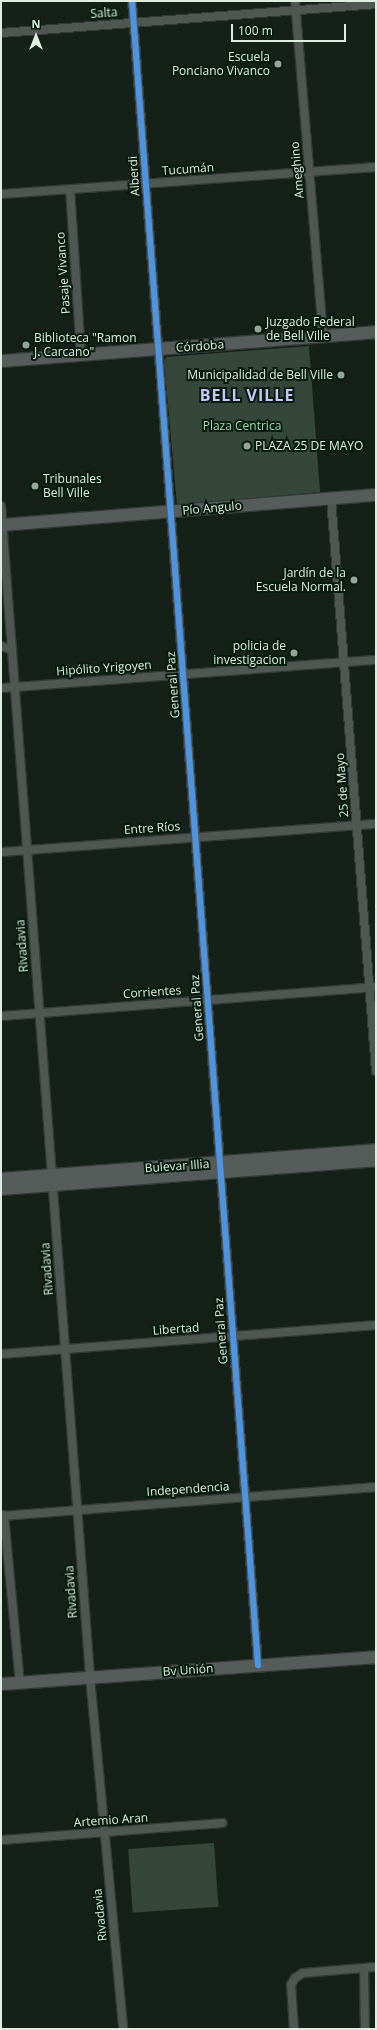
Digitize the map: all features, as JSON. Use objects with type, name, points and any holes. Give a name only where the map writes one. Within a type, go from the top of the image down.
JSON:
[{"type":"street","name":"Alberdi","points":[[132,1],[159,348]]},
{"type":"street","name":"Ameghino","points":[[296,1],[323,337]]},
{"type":"street","name":"Salta","points":[[1,33],[376,4]]},
{"type":"street","name":"Tucumán","points":[[1,194],[376,167]]},
{"type":"street","name":"Pasaje Vivanco","points":[[70,189],[81,355]]},
{"type":"street","name":"Córdoba","points":[[1,361],[376,332]]},
{"type":"street","name":"General Paz","points":[[159,348],[258,1665]]},
{"type":"street","name":"Pío Angulo","points":[[2,525],[376,495]]},
{"type":"street","name":"25 de Mayo","points":[[330,498],[345,662],[357,825],[373,987],[376,1071]]},
{"type":"street","name":"Rivadavia","points":[[1,506],[90,1677],[123,2029]]},
{"type":"street","points":[[1,646],[12,650]]},
{"type":"street","name":"Hipólito Yrigoyen","points":[[1,688],[376,660]]},
{"type":"street","name":"Entre Ríos","points":[[1,852],[376,824]]},
{"type":"street","name":"Corrientes","points":[[1,1016],[373,987]]},
{"type":"street","name":"Bulevar Illia","points":[[1,1188],[52,1180],[220,1167],[376,1150]]},
{"type":"street","name":"Bulevar Illia","points":[[220,1167],[376,1160]]},
{"type":"street","name":"Bulevar Illia","points":[[1,1179],[52,1180]]},
{"type":"street","name":"Libertad","points":[[1,1354],[376,1325]]},
{"type":"street","name":"Independencia","points":[[2,1516],[376,1487]]},
{"type":"street","points":[[2,1516],[20,1683]]},
{"type":"street","name":"Bv Unión","points":[[1,1684],[376,1657]]},
{"type":"street","name":"Artemio Aran","points":[[1,1840],[222,1823]]},
{"type":"street","points":[[294,2029],[291,1985],[295,1978],[303,1973],[376,1967]]},
{"type":"street","points":[[364,1968],[365,2029]]},
{"type":"green space","name":"Plaza Centrica","points":[[309,346],[320,492],[177,505],[164,360],[167,357]]},
{"type":"green space","points":[[214,1843],[218,1907],[133,1913],[128,1849]]},
{"type":"cycle path","points":[[132,1],[258,1665]]},
{"type":"place","name":"Escuela Ponciano Vivanco","points":[[278,64]]},
{"type":"place","name":"Juzgado Federal de Bell Ville","points":[[258,329]]},
{"type":"place","name":"Biblioteca \"Ramon J. Carcano\"","points":[[26,345]]},
{"type":"place","name":"Municipalidad de Bell Ville","points":[[341,375]]},
{"type":"place","name":"PLAZA 25 DE MAYO","points":[[247,446]]},
{"type":"place","name":"Tribunales Bell Ville","points":[[35,486]]},
{"type":"place","name":"Jardín de la Escuela Normal.","points":[[354,580]]},
{"type":"place","name":"policia de investigacion","points":[[294,653]]},
{"type":"district","name":"BELL VILLE","points":[[247,395]]}]
